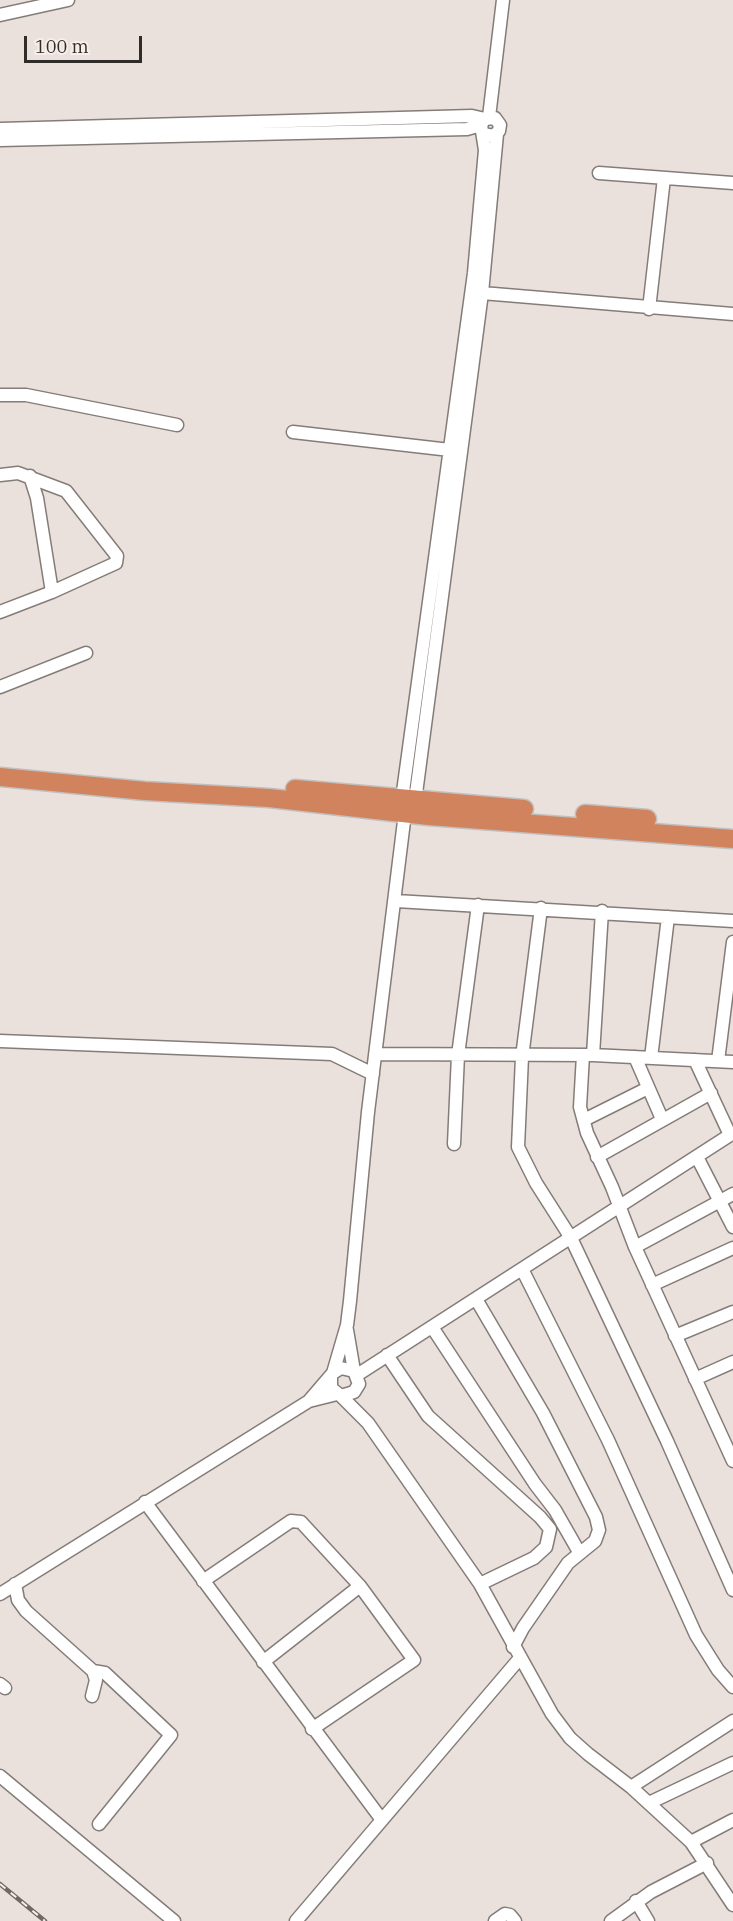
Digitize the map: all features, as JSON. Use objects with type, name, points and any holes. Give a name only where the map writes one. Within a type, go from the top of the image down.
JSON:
[{"type":"highway","points":[[0,765],[45,775]]},
{"type":"highway","points":[[0,777],[45,775],[733,827]]},
{"type":"highway","points":[[407,804],[733,840]]},
{"type":"street","points":[[0,15],[68,0]]},
{"type":"street","points":[[503,0],[485,150],[475,262],[375,1054],[346,1325],[332,1376],[331,1388],[368,1424],[480,1584],[552,1714],[570,1738],[631,1786],[691,1842],[733,1905]]},
{"type":"street","points":[[0,129],[472,116],[489,125]]},
{"type":"street","points":[[0,140],[467,129],[489,125]]},
{"type":"street","points":[[407,804],[482,293],[489,125]]},
{"type":"street","points":[[467,129],[485,150]]},
{"type":"street","points":[[599,173],[733,183]]},
{"type":"street","points":[[649,309],[664,178]]},
{"type":"street","points":[[482,293],[649,309],[733,314]]},
{"type":"street","points":[[0,395],[26,395],[177,425]]},
{"type":"street","points":[[293,432],[450,450]]},
{"type":"street","points":[[0,475],[18,473],[66,491],[117,556],[116,563],[52,592],[0,612]]},
{"type":"street","points":[[30,476],[37,498],[52,592]]},
{"type":"street","points":[[0,687],[86,653]]},
{"type":"street","points":[[396,901],[733,921]]},
{"type":"street","points":[[454,1144],[458,1055],[478,905]]},
{"type":"street","points":[[541,908],[522,1057],[518,1147],[536,1184],[571,1238],[667,1441],[733,1590]]},
{"type":"street","points":[[602,912],[588,1055],[580,1086],[584,1120],[597,1157],[675,1336],[695,1379],[729,1440],[733,1461]]},
{"type":"street","points":[[651,1058],[668,917]]},
{"type":"street","points":[[718,1061],[733,942]]},
{"type":"street","points":[[0,1041],[332,1054],[373,1074]]},
{"type":"street","points":[[375,1054],[522,1057],[588,1055],[733,1062]]},
{"type":"street","points":[[635,1057],[662,1119]]},
{"type":"street","points":[[0,1594],[309,1401],[341,1368],[355,1373],[387,1355],[731,1134],[695,1060]]},
{"type":"street","points":[[584,1120],[648,1088]]},
{"type":"street","points":[[597,1157],[711,1093]]},
{"type":"street","points":[[696,1157],[733,1227]]},
{"type":"street","points":[[635,1247],[733,1194]]},
{"type":"street","points":[[652,1285],[733,1248]]},
{"type":"street","points":[[522,1269],[608,1440],[696,1635],[718,1670],[733,1687]]},
{"type":"street","points":[[476,1299],[543,1413],[596,1517],[599,1530],[595,1541],[568,1563],[523,1628],[513,1647]]},
{"type":"street","points":[[675,1336],[733,1312]]},
{"type":"street","points":[[346,1325],[357,1388],[368,1424]]},
{"type":"street","points":[[432,1327],[535,1484],[555,1510],[579,1552]]},
{"type":"street","points":[[387,1355],[428,1416],[540,1517],[550,1529],[546,1547],[534,1558],[480,1584]]},
{"type":"street","points":[[695,1379],[733,1362]]},
{"type":"street","points":[[309,1401],[350,1395],[357,1388]]},
{"type":"street","points":[[145,1502],[382,1820]]},
{"type":"street","points":[[203,1581],[291,1521],[302,1522],[360,1586],[414,1660],[312,1729]]},
{"type":"street","points":[[15,1584],[18,1600],[26,1611],[93,1671],[96,1680],[92,1696]]},
{"type":"street","points":[[263,1662],[360,1586]]},
{"type":"street","points":[[296,1921],[520,1658]]},
{"type":"street","points":[[93,1671],[105,1673],[171,1735],[99,1824]]},
{"type":"street","points":[[631,1786],[733,1721]]},
{"type":"street","points":[[649,1803],[733,1763]]},
{"type":"street","points":[[0,1776],[174,1921]]},
{"type":"street","points":[[691,1842],[733,1820]]},
{"type":"street","points":[[611,1921],[636,1901],[707,1863]]},
{"type":"street","points":[[636,1901],[648,1921]]},
{"type":"street","points":[[495,1921],[505,1914],[510,1915],[515,1921]]},
{"type":"railway","points":[[0,1884],[45,1921]]}]
